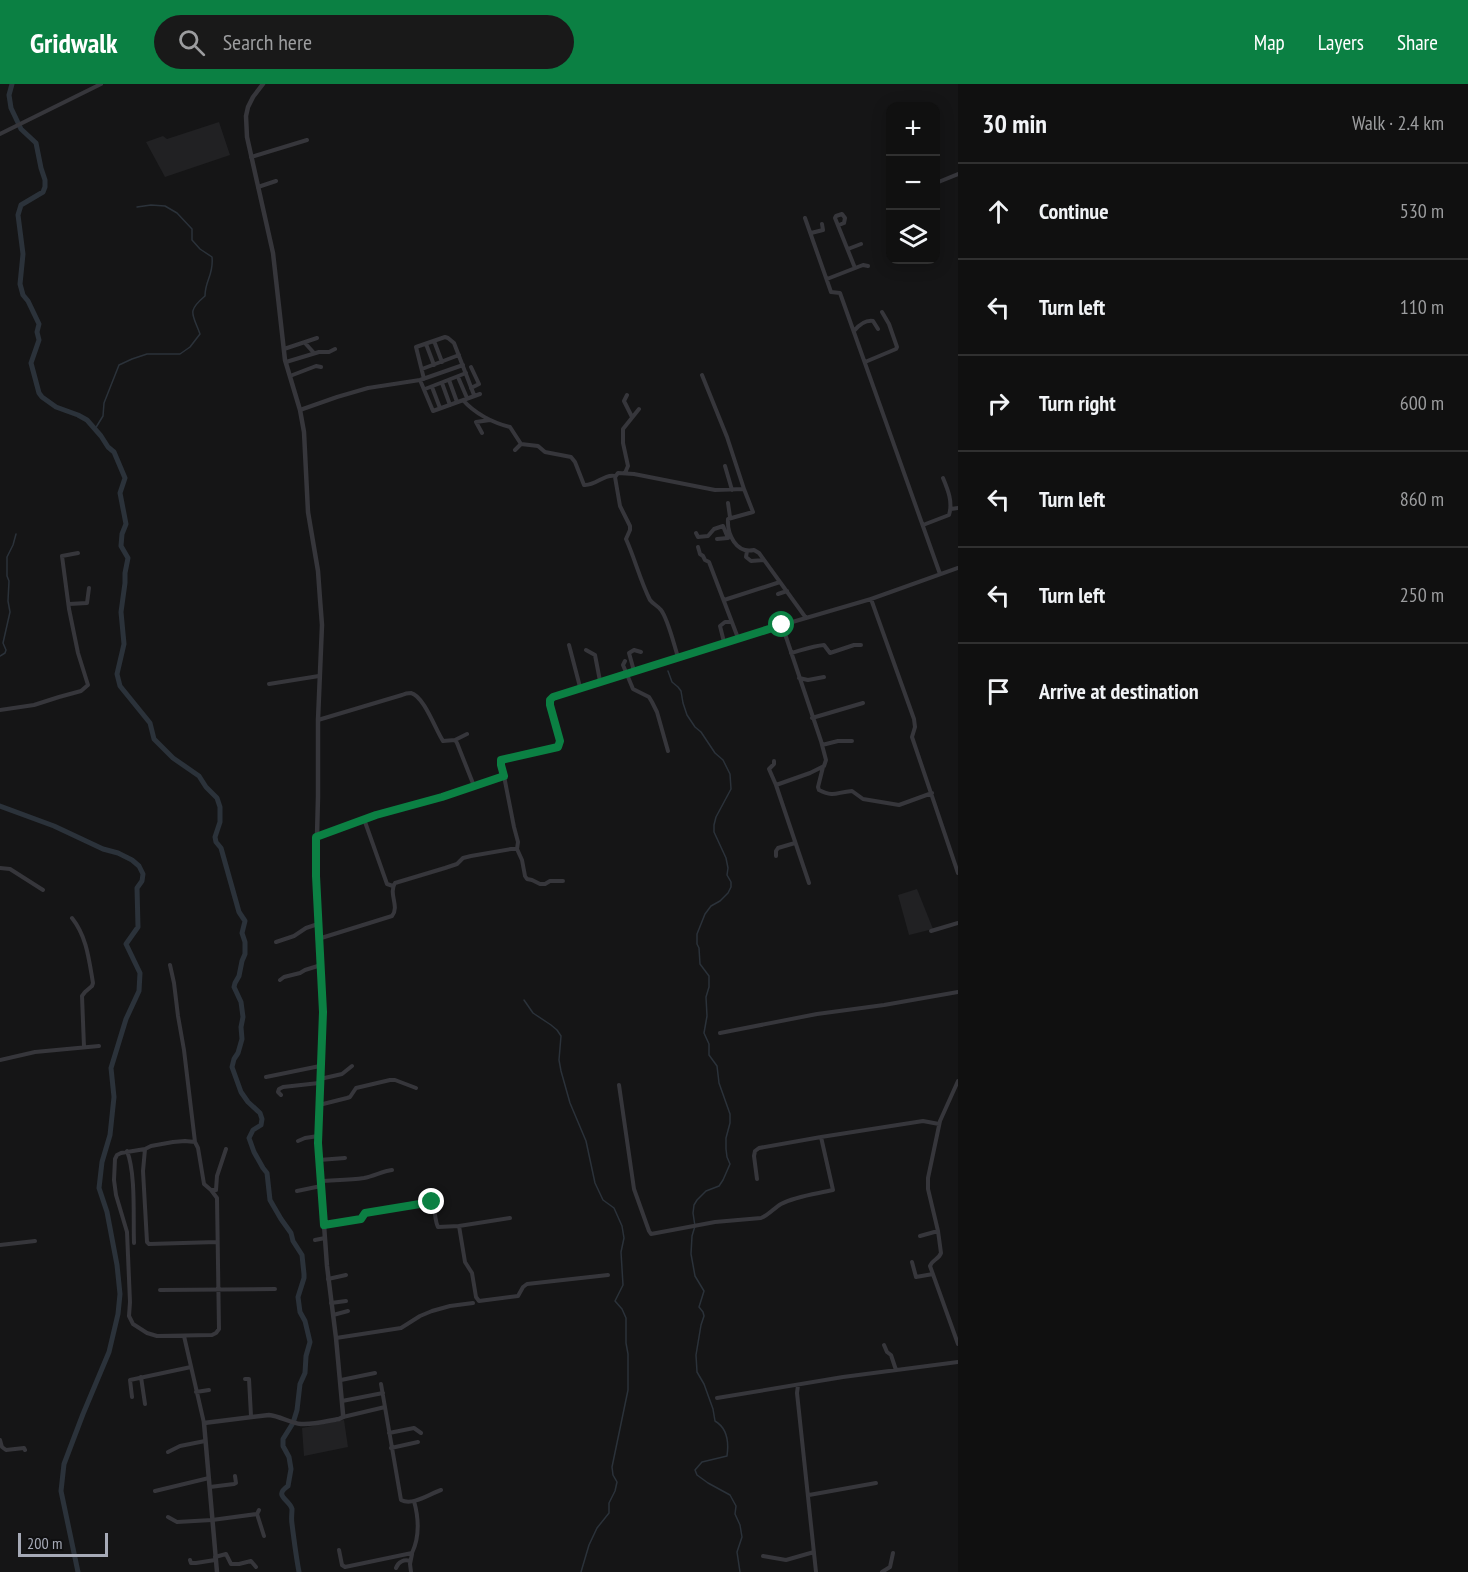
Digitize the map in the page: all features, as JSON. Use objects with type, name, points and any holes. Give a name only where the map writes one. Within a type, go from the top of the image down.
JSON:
[{"type":"street","points":[[0,134],[101,84]]},
{"type":"street","points":[[262,84],[250,102],[246,116],[247,137],[273,254],[286,362],[300,410],[306,450],[308,512],[318,570],[320,599],[316,876],[323,1012],[318,1136],[328,1279],[343,1417]]},
{"type":"street","points":[[251,157],[307,140]]},
{"type":"street","points":[[940,181],[958,174]]},
{"type":"street","points":[[258,187],[276,181]]},
{"type":"street","points":[[805,218],[831,292],[840,293],[940,574]]},
{"type":"street","points":[[811,233],[823,230],[822,224]]},
{"type":"street","points":[[839,225],[855,268]]},
{"type":"street","points":[[848,249],[861,244]]},
{"type":"street","points":[[827,279],[863,265],[868,266]]},
{"type":"street","points":[[865,362],[897,347],[890,324],[882,312]]},
{"type":"street","points":[[854,331],[870,320],[878,329]]},
{"type":"street","points":[[474,396],[454,343],[448,338],[416,348],[422,369],[422,379],[433,411],[480,394]]},
{"type":"street","points":[[284,350],[317,339]]},
{"type":"street","points":[[434,341],[442,362]]},
{"type":"street","points":[[305,343],[314,353]]},
{"type":"street","points":[[426,344],[434,364]]},
{"type":"street","points":[[286,362],[314,353],[335,350]]},
{"type":"street","points":[[422,369],[459,355]]},
{"type":"street","points":[[300,410],[368,388],[422,379],[463,365]]},
{"type":"street","points":[[290,376],[314,366],[321,367]]},
{"type":"street","points":[[471,367],[479,384],[471,388]]},
{"type":"street","points":[[425,389],[466,373]]},
{"type":"street","points":[[702,375],[753,512],[730,517]]},
{"type":"street","points":[[458,377],[462,400]]},
{"type":"street","points":[[449,380],[462,400],[474,411],[510,427],[521,444]]},
{"type":"street","points":[[442,383],[450,405]]},
{"type":"street","points":[[432,387],[440,408]]},
{"type":"street","points":[[627,395],[624,401],[632,417]]},
{"type":"street","points":[[625,473],[628,466],[623,443],[623,429],[639,409]]},
{"type":"street","points":[[482,434],[476,422],[491,420]]},
{"type":"street","points":[[521,444],[538,446],[546,452],[571,457],[584,485],[610,475],[625,473],[673,480],[715,490],[744,489]]},
{"type":"street","points":[[515,450],[521,444]]},
{"type":"street","points":[[725,466],[732,490]]},
{"type":"street","points":[[615,476],[620,506],[630,526],[626,539],[650,600],[661,610],[665,619],[678,657]]},
{"type":"street","points":[[923,525],[949,515],[950,499],[943,478]]},
{"type":"street","points":[[728,503],[730,517],[727,520],[730,538]]},
{"type":"street","points":[[951,509],[958,508]]},
{"type":"street","points":[[696,533],[698,537],[708,536],[714,529],[723,526],[737,546],[747,551],[756,550],[806,618]]},
{"type":"street","points":[[717,539],[730,538]]},
{"type":"street","points":[[698,547],[700,554],[709,562],[738,638]]},
{"type":"street","points":[[747,551],[746,557],[751,561],[764,560]]},
{"type":"street","points":[[0,710],[34,705],[81,691],[88,685],[78,653],[62,556],[78,553]]},
{"type":"street","points":[[563,881],[540,884],[525,876],[517,849],[518,842],[501,765],[501,760],[558,747],[560,741],[550,700],[553,697],[634,669],[871,599],[958,568]]},
{"type":"street","points":[[724,600],[780,582]]},
{"type":"street","points":[[69,604],[87,603],[89,588]]},
{"type":"street","points":[[778,594],[787,591]]},
{"type":"street","points":[[871,599],[914,719],[915,727],[912,737],[958,873]]},
{"type":"street","points":[[724,642],[720,626],[724,622],[732,622]]},
{"type":"street","points":[[782,625],[826,760],[819,790],[828,795],[852,791],[863,799],[899,806],[932,794]]},
{"type":"street","points":[[569,645],[580,687]]},
{"type":"street","points":[[791,653],[824,645],[830,653],[861,645]]},
{"type":"street","points":[[586,650],[595,655],[600,681]]},
{"type":"street","points":[[634,669],[629,653],[634,650],[641,652]]},
{"type":"street","points":[[625,661],[623,665],[633,689],[649,698],[657,712],[668,751]]},
{"type":"street","points":[[269,684],[319,676]]},
{"type":"street","points":[[799,678],[808,680],[824,677]]},
{"type":"street","points":[[318,720],[412,693],[418,697],[429,714],[443,741],[455,740],[467,734]]},
{"type":"street","points":[[812,718],[863,703]]},
{"type":"street","points":[[455,740],[474,786]]},
{"type":"street","points":[[822,745],[838,741],[852,741]]},
{"type":"street","points":[[774,761],[769,769],[809,883]]},
{"type":"street","points":[[776,785],[824,766]]},
{"type":"street","points":[[316,837],[364,819],[504,776]]},
{"type":"street","points":[[364,819],[387,884],[393,886]]},
{"type":"street","points":[[776,856],[778,848],[795,843]]},
{"type":"street","points":[[318,939],[392,916],[396,909],[392,890],[395,883],[457,864],[463,858],[517,849]]},
{"type":"street","points":[[0,868],[10,869],[43,890]]},
{"type":"street","points":[[72,918],[87,948],[93,983],[82,996],[84,1047]]},
{"type":"street","points":[[276,942],[294,936],[318,923]]},
{"type":"street","points":[[931,931],[958,923]]},
{"type":"street","points":[[170,965],[184,1050],[195,1142],[203,1181],[216,1197],[219,1329],[212,1335],[157,1336],[133,1324],[129,1316],[127,1232],[116,1195],[115,1159],[117,1155],[127,1151],[173,1142],[195,1142]]},
{"type":"street","points":[[280,980],[321,965]]},
{"type":"street","points":[[720,1033],[817,1014],[958,992]]},
{"type":"street","points":[[0,1060],[35,1052],[99,1046]]},
{"type":"street","points":[[267,1077],[320,1066]]},
{"type":"street","points":[[281,1095],[278,1092],[283,1087],[319,1081],[342,1074],[352,1066]]},
{"type":"street","points":[[318,1105],[347,1098],[356,1088],[390,1080],[416,1088]]},
{"type":"street","points":[[958,1082],[939,1124],[928,1178],[928,1189],[941,1253],[940,1257],[931,1264],[958,1344]]},
{"type":"street","points":[[619,1085],[634,1189],[651,1234],[698,1225],[761,1218],[794,1199],[833,1190],[821,1137]]},
{"type":"street","points":[[757,1179],[754,1156],[755,1151],[759,1148],[923,1121],[939,1124]]},
{"type":"street","points":[[298,1141],[318,1136]]},
{"type":"street","points":[[145,1149],[143,1171],[147,1242],[149,1244],[218,1242]]},
{"type":"street","points":[[211,1190],[216,1190],[217,1176],[226,1149]]},
{"type":"street","points":[[127,1151],[132,1177],[134,1243]]},
{"type":"street","points":[[319,1160],[345,1158]]},
{"type":"street","points":[[297,1191],[321,1183],[364,1178],[392,1170]]},
{"type":"street","points":[[324,1225],[361,1219],[365,1213],[431,1201],[438,1227],[510,1218]]},
{"type":"street","points":[[459,1226],[465,1263],[471,1273],[479,1301],[518,1296],[527,1284],[608,1275]]},
{"type":"street","points":[[920,1236],[938,1231]]},
{"type":"street","points":[[315,1239],[325,1238]]},
{"type":"street","points":[[0,1245],[35,1241]]},
{"type":"street","points":[[912,1262],[916,1277],[933,1274]]},
{"type":"street","points":[[328,1279],[346,1275]]},
{"type":"street","points":[[160,1290],[275,1289]]},
{"type":"street","points":[[331,1303],[346,1300]]},
{"type":"street","points":[[336,1338],[401,1328],[432,1311],[450,1306],[473,1304]]},
{"type":"street","points":[[333,1315],[348,1311]]},
{"type":"street","points":[[184,1336],[204,1423],[216,1572]]},
{"type":"street","points":[[884,1345],[886,1352],[891,1355],[896,1370]]},
{"type":"street","points":[[717,1398],[843,1377],[958,1362]]},
{"type":"street","points":[[132,1397],[130,1381],[190,1366]]},
{"type":"street","points":[[340,1380],[375,1373]]},
{"type":"street","points":[[141,1377],[145,1404]]},
{"type":"street","points":[[245,1379],[249,1379],[251,1416]]},
{"type":"street","points":[[381,1384],[401,1500],[403,1502],[414,1501],[441,1490]]},
{"type":"street","points":[[798,1385],[816,1572]]},
{"type":"street","points":[[196,1392],[209,1390]]},
{"type":"street","points":[[342,1401],[382,1393]]},
{"type":"street","points":[[204,1423],[268,1415],[305,1424],[385,1407]]},
{"type":"street","points":[[389,1433],[414,1428],[421,1433]]},
{"type":"street","points":[[0,1440],[2,1447],[6,1450],[20,1448],[25,1450]]},
{"type":"street","points":[[168,1452],[180,1446],[205,1441]]},
{"type":"street","points":[[392,1448],[418,1442]]},
{"type":"street","points":[[210,1487],[234,1484],[236,1483],[235,1476]]},
{"type":"street","points":[[155,1491],[209,1478]]},
{"type":"street","points":[[809,1495],[876,1483]]},
{"type":"street","points":[[411,1572],[410,1561],[418,1532],[417,1510],[414,1501]]},
{"type":"street","points":[[168,1517],[177,1522],[212,1520],[258,1512],[264,1536]]},
{"type":"street","points":[[339,1550],[342,1565],[345,1567],[412,1553]]},
{"type":"street","points":[[763,1556],[784,1560],[814,1552]]},
{"type":"street","points":[[882,1572],[890,1567],[893,1553]]},
{"type":"street","points":[[190,1560],[191,1563],[196,1563],[225,1554],[231,1564],[250,1561],[256,1567]]},
{"type":"street","points":[[396,1568],[402,1561],[410,1561]]},
{"type":"shaded area","points":[[219,122],[230,155],[165,177],[146,142],[163,136],[167,139]]},
{"type":"shaded area","points":[[917,889],[933,929],[909,935],[898,895]]},
{"type":"shaded area","points":[[344,1420],[348,1447],[304,1456],[302,1428]]},
{"type":"waterway","points":[[12,84],[9,95],[11,108],[21,129],[36,143],[45,180],[43,192],[21,205],[18,215],[23,254],[20,284],[23,295],[39,324],[37,332],[39,340],[31,363],[39,393],[56,407],[87,420],[114,452],[125,478],[120,493],[126,524],[121,546],[128,558],[121,612],[124,644],[117,674],[120,686],[150,723],[154,739],[173,758],[199,776],[217,798],[220,807],[220,822],[215,837],[216,842],[221,848],[239,912],[245,921],[242,933],[245,954],[234,987],[241,1002],[242,1039],[232,1067],[241,1092],[260,1113],[262,1119],[261,1125],[253,1130],[249,1138],[254,1152],[267,1173],[270,1200],[302,1255],[304,1278],[298,1297],[300,1312],[305,1321],[310,1342],[305,1373],[300,1384],[297,1410],[293,1423],[283,1439],[283,1446],[289,1457],[291,1469],[288,1486],[282,1495],[292,1509],[299,1572]]},
{"type":"waterway","points":[[95,429],[103,416],[104,403],[119,365],[147,354],[180,354],[190,347],[200,334],[193,317],[193,310],[205,296],[212,268],[212,257],[192,240],[192,229],[177,213],[165,206],[137,207]]},
{"type":"waterway","points":[[0,656],[6,650],[3,643],[10,612],[7,557],[16,534]]},
{"type":"waterway","points":[[668,671],[672,682],[681,691],[687,715],[715,753],[723,760],[730,774],[731,789],[716,817],[714,832],[726,858],[727,875],[731,887],[728,893],[711,906],[705,914],[697,934],[700,964],[709,976],[704,1033],[709,1044],[709,1055],[717,1066],[719,1083],[730,1114],[726,1138],[727,1157],[730,1164],[719,1186],[706,1191],[694,1205],[695,1226],[691,1254],[695,1276],[704,1291],[699,1307],[704,1316],[696,1355],[697,1372],[704,1384],[715,1421],[725,1431],[728,1446],[727,1456],[702,1462],[695,1470],[697,1475],[708,1483],[730,1495],[736,1506],[735,1514],[742,1537],[737,1552],[740,1572]]},
{"type":"waterway","points":[[0,806],[54,826],[103,849],[118,853],[132,860],[143,874],[142,881],[137,888],[138,927],[126,944],[140,973],[139,991],[126,1019],[111,1068],[114,1097],[110,1135],[102,1162],[99,1188],[107,1212],[117,1265],[120,1294],[118,1314],[109,1352],[64,1464],[61,1491],[78,1572]]},
{"type":"waterway","points":[[524,1000],[533,1013],[551,1025],[561,1036],[559,1060],[570,1103],[586,1141],[595,1183],[603,1200],[614,1208],[622,1226],[624,1238],[621,1252],[623,1285],[615,1301],[626,1318],[628,1390],[612,1467],[617,1482],[609,1503],[609,1513],[597,1528],[581,1572]]},
{"type":"route","points":[[432,1202],[365,1213],[361,1219],[324,1225],[318,1143],[323,1012],[318,939],[316,837],[376,815],[442,797],[504,776],[501,760],[558,747],[560,741],[550,705],[553,697],[782,625]]}]
